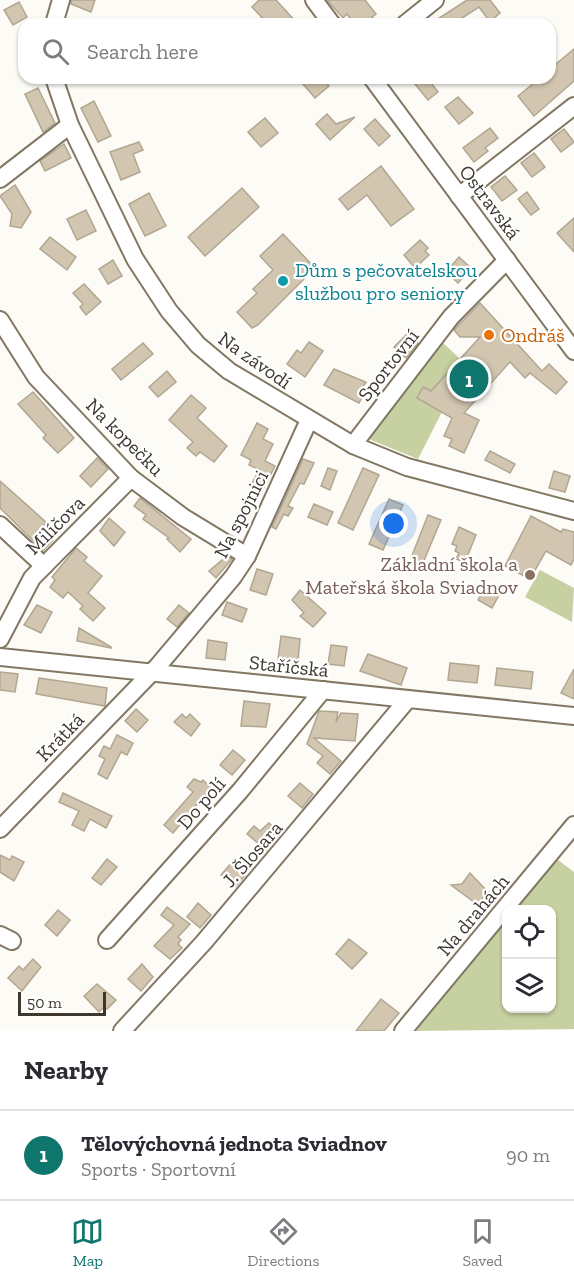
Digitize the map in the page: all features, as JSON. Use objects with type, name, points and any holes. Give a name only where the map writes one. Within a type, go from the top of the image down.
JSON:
[{"type":"street","points":[[56,18],[61,0]]},
{"type":"street","points":[[314,0],[328,18]]},
{"type":"street","points":[[412,18],[435,0]]},
{"type":"street","name":"Na závodí","points":[[56,84],[70,125],[135,259],[169,311],[198,345],[229,371],[353,445],[407,467],[574,512]]},
{"type":"street","name":"Ostravská","points":[[376,84],[574,351]]},
{"type":"street","points":[[459,196],[574,106]]},
{"type":"street","points":[[0,179],[70,125]]},
{"type":"street","name":"Sportovní","points":[[353,445],[451,317],[507,260]]},
{"type":"street","name":"Na kopečku","points":[[0,320],[36,377],[131,478],[183,517],[247,556]]},
{"type":"street","name":"Na spojnici","points":[[150,674],[212,603],[247,556],[309,420]]},
{"type":"street","name":"Milíčova","points":[[0,639],[32,578],[131,478]]},
{"type":"street","points":[[0,525],[44,566]]},
{"type":"street","name":"Staříčská","points":[[0,657],[574,716]]},
{"type":"street","name":"Krátká","points":[[0,829],[150,674]]},
{"type":"street","name":"Do polí","points":[[108,940],[232,800],[323,690]]},
{"type":"street","name":"J. Šlosara","points":[[122,1031],[204,942],[408,699]]},
{"type":"street","name":"Na drahách","points":[[403,1031],[574,825]]},
{"type":"green space","points":[[438,338],[460,359],[449,398],[418,459],[371,440],[367,434]]},
{"type":"green space","points":[[540,570],[574,588],[572,622],[525,597]]},
{"type":"green space","points":[[554,857],[574,872],[574,1029],[413,1031],[502,920],[502,1013],[556,1013],[556,905],[514,905]]},
{"type":"building","points":[[71,0],[95,0],[91,12],[71,4]]},
{"type":"building","points":[[259,0],[276,0],[292,18],[262,18],[252,7]]},
{"type":"building","points":[[327,0],[365,0],[376,14],[373,18],[350,18],[347,14],[343,18]]},
{"type":"building","points":[[467,0],[490,0],[500,13],[494,18],[487,18],[479,7],[462,18],[439,18]]},
{"type":"building","points":[[19,2],[27,17],[18,18],[18,22],[13,25],[4,10]]},
{"type":"building","points":[[574,49],[574,81],[534,116],[518,96],[533,84],[556,84],[556,64]]},
{"type":"building","points":[[303,84],[327,84],[329,86],[315,98]]},
{"type":"building","points":[[415,84],[432,84],[438,92],[428,100]]},
{"type":"building","points":[[38,88],[55,123],[43,132],[25,94]]},
{"type":"building","points":[[458,97],[473,113],[459,124],[445,107]]},
{"type":"building","points":[[94,101],[111,136],[98,142],[81,108]]},
{"type":"building","points":[[327,114],[336,124],[355,117],[330,140],[316,124]]},
{"type":"building","points":[[265,118],[278,133],[261,147],[248,132]]},
{"type":"building","points":[[375,119],[390,136],[379,146],[364,129]]},
{"type":"building","points":[[490,128],[498,138],[485,148],[488,151],[474,162],[463,148]]},
{"type":"building","points":[[564,129],[574,142],[561,152],[551,139]]},
{"type":"building","points":[[139,142],[143,150],[133,154],[140,172],[121,180],[110,152]]},
{"type":"building","points":[[64,144],[71,158],[45,171],[40,161]]},
{"type":"building","points":[[534,153],[545,167],[532,177],[521,163]]},
{"type":"building","points":[[381,166],[414,209],[391,226],[367,195],[348,210],[339,199]]},
{"type":"building","points":[[505,176],[517,190],[502,201],[491,187]]},
{"type":"building","points":[[15,185],[31,212],[21,228],[10,226],[12,214],[0,196]]},
{"type":"building","points":[[242,188],[259,207],[205,256],[188,237]]},
{"type":"building","points":[[527,192],[539,209],[531,215],[518,199]]},
{"type":"building","points":[[149,193],[166,226],[145,236],[129,204]]},
{"type":"building","points":[[86,210],[96,231],[77,240],[67,219]]},
{"type":"building","points":[[574,218],[574,252],[557,233]]},
{"type":"building","name":"Dům s pečovatelskou službou pro seniory","points":[[283,234],[315,268],[258,325],[252,328],[237,312],[257,293],[253,289],[273,270],[260,256]]},
{"type":"building","points":[[50,237],[76,257],[67,270],[40,249]]},
{"type":"building","points":[[420,240],[428,248],[425,251],[429,255],[415,268],[404,255]]},
{"type":"building","points":[[459,257],[471,268],[458,283],[446,272]]},
{"type":"building","points":[[113,260],[122,276],[108,284],[99,269]]},
{"type":"building","points":[[84,284],[101,302],[86,315],[80,307],[83,304],[73,293]]},
{"type":"building","points":[[480,303],[542,371],[549,364],[567,382],[556,394],[530,373],[525,378],[510,362],[464,413],[479,420],[464,453],[449,446],[452,439],[444,436],[452,418],[417,398],[423,387],[431,391],[480,337],[460,337],[454,330]]},
{"type":"building","points":[[407,334],[418,343],[406,358],[394,347]]},
{"type":"building","points":[[309,342],[323,351],[305,377],[287,364],[297,350],[301,353]]},
{"type":"building","points":[[143,343],[153,354],[121,380],[112,369]]},
{"type":"building","points":[[334,369],[366,382],[363,387],[366,389],[359,403],[324,385]]},
{"type":"building","points":[[167,371],[176,382],[158,397],[149,387]]},
{"type":"building","points":[[33,392],[74,438],[58,453],[43,438],[46,435],[18,404]]},
{"type":"building","points":[[191,395],[206,408],[197,418],[227,446],[214,462],[200,452],[196,456],[187,448],[193,442],[169,420]]},
{"type":"building","points":[[257,423],[268,429],[263,439],[273,444],[265,461],[275,466],[261,493],[250,487],[259,470],[249,465],[251,460],[241,455]]},
{"type":"building","points":[[490,451],[515,464],[510,473],[485,460]]},
{"type":"building","points":[[97,458],[108,469],[91,487],[80,476]]},
{"type":"building","points":[[303,459],[314,463],[304,484],[300,483],[288,506],[293,508],[288,516],[284,514],[276,529],[272,527]]},
{"type":"building","points":[[328,468],[337,471],[330,490],[321,486]]},
{"type":"building","points":[[363,468],[379,475],[353,530],[338,523]]},
{"type":"building","points":[[554,471],[570,476],[565,492],[549,488]]},
{"type":"building","points":[[0,481],[46,522],[41,529],[53,540],[43,551],[0,508]]},
{"type":"building","points":[[140,498],[191,539],[180,552],[167,539],[169,538],[143,519],[146,515],[134,506]]},
{"type":"building","points":[[389,499],[403,505],[383,550],[369,544]]},
{"type":"building","points":[[314,504],[333,512],[327,525],[308,517]]},
{"type":"building","points":[[428,515],[441,520],[423,563],[411,558]]},
{"type":"building","points":[[531,516],[561,532],[563,529],[574,532],[574,559],[571,565],[546,551],[530,579],[505,566]]},
{"type":"building","points":[[109,518],[125,532],[114,546],[100,531]]},
{"type":"building","points":[[459,527],[476,535],[465,562],[456,559],[459,553],[455,551],[457,546],[452,544]]},
{"type":"building","points":[[76,548],[87,557],[84,561],[102,576],[88,593],[105,608],[93,621],[80,609],[83,606],[68,592],[63,598],[50,587],[55,580],[52,577]]},
{"type":"building","points":[[227,556],[232,559],[216,578],[209,571]]},
{"type":"building","points":[[257,569],[273,574],[266,595],[250,590]]},
{"type":"building","points":[[486,585],[500,593],[492,608],[478,600]]},
{"type":"building","points":[[300,590],[326,613],[313,627],[300,616],[304,613],[292,600]]},
{"type":"building","points":[[227,602],[247,609],[242,622],[222,615]]},
{"type":"building","points":[[37,605],[52,612],[41,633],[24,625]]},
{"type":"building","points":[[179,605],[189,613],[177,627],[167,619]]},
{"type":"building","points":[[79,628],[111,647],[111,648],[77,641]]},
{"type":"building","points":[[281,636],[300,639],[298,661],[278,659]]},
{"type":"building","points":[[208,640],[227,643],[225,660],[206,658]]},
{"type":"building","points":[[331,645],[347,647],[344,666],[328,664]]},
{"type":"building","points":[[368,654],[407,668],[401,685],[360,671]]},
{"type":"building","points":[[450,663],[479,666],[477,683],[448,680]]},
{"type":"building","points":[[497,668],[533,672],[531,689],[495,685]]},
{"type":"building","points":[[574,669],[574,699],[561,693]]},
{"type":"building","points":[[0,672],[18,674],[15,692],[0,690]]},
{"type":"building","points":[[39,678],[107,688],[105,706],[36,694]]},
{"type":"building","points":[[244,701],[270,704],[266,727],[241,726]]},
{"type":"building","points":[[136,709],[148,720],[137,732],[125,721]]},
{"type":"building","points":[[319,711],[338,712],[336,722],[341,713],[358,714],[355,741],[314,738],[341,761],[330,774],[317,763],[323,756],[307,744]]},
{"type":"building","points":[[182,714],[186,718],[190,714],[200,724],[191,736],[174,722]]},
{"type":"building","points":[[117,735],[133,743],[127,755],[121,752],[107,779],[98,774],[105,759],[99,756],[104,746],[110,749]]},
{"type":"building","points":[[233,750],[245,760],[232,775],[220,765]]},
{"type":"building","points":[[194,779],[201,782],[203,780],[211,788],[173,833],[164,825],[193,792],[187,787]]},
{"type":"building","points":[[300,783],[313,794],[302,808],[288,796]]},
{"type":"building","points":[[63,793],[112,816],[106,828],[90,819],[84,831],[72,825],[79,811],[59,802]]},
{"type":"building","points":[[269,823],[276,829],[273,833],[277,837],[266,850],[247,834],[254,826],[260,831]]},
{"type":"building","points":[[0,855],[10,860],[12,856],[24,862],[14,881],[0,872]]},
{"type":"building","points":[[107,859],[117,867],[101,885],[92,878]]},
{"type":"building","points":[[233,861],[247,873],[235,887],[221,875]]},
{"type":"building","points":[[470,873],[488,892],[478,905],[451,885],[462,884]]},
{"type":"building","points":[[198,903],[211,915],[200,928],[187,917]]},
{"type":"building","points":[[167,907],[190,924],[178,937],[181,940],[178,944],[182,948],[170,959],[154,946],[174,925],[161,915]]},
{"type":"building","points":[[58,910],[70,920],[57,936],[45,925]]},
{"type":"building","points":[[349,939],[367,953],[352,969],[336,954]]},
{"type":"building","points":[[33,959],[41,967],[22,991],[8,978],[19,966],[23,970]]},
{"type":"building","points":[[142,964],[153,977],[141,991],[128,979]]},
{"type":"building","points":[[97,984],[116,1000],[107,1009],[104,1007],[99,1012],[84,996]]},
{"type":"building","points":[[381,999],[399,1013],[384,1031],[356,1031]]},
{"type":"place","name":"Dům s pečovatelskou službou pro seniory","points":[[283,281]]},
{"type":"place","name":"Ondráš","points":[[489,335]]},
{"type":"place","name":"Tělovýchovná jednota Sviadnov","points":[[469,379]]},
{"type":"place","name":"Základní škola a Mateřská škola Sviadnov","points":[[530,575]]}]
